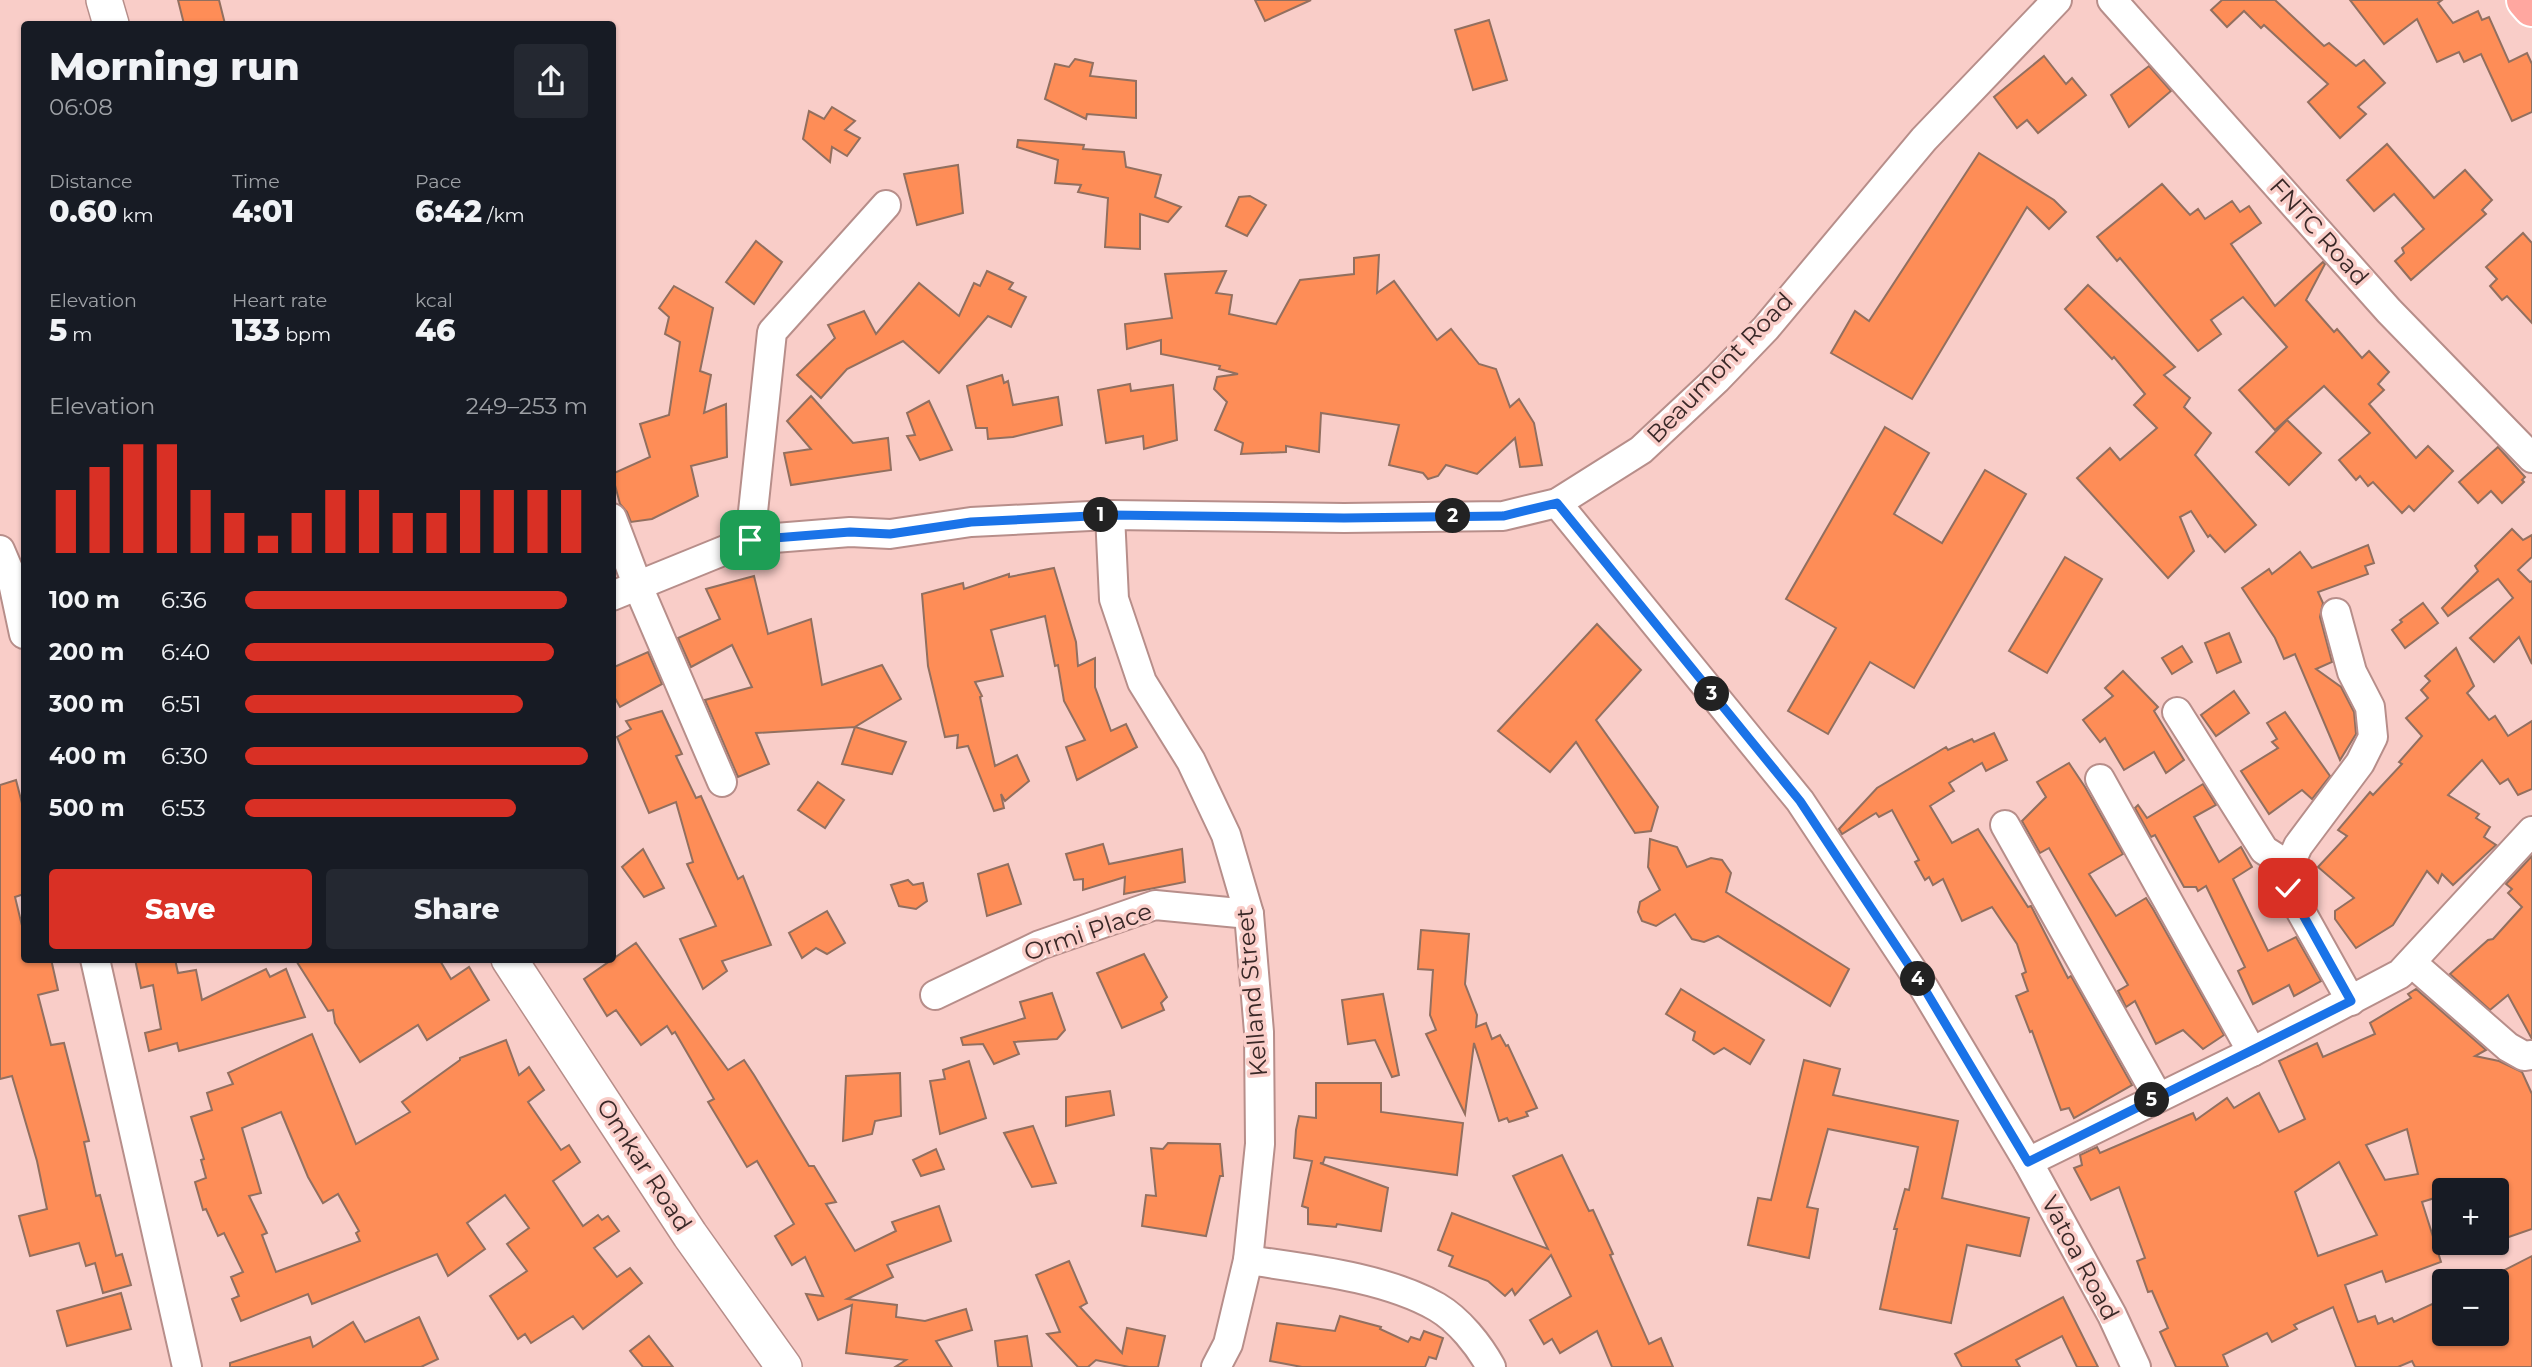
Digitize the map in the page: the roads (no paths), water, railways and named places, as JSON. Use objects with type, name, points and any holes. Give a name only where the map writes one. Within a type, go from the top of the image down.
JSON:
[{"type":"highway","points":[[2526,0],[2532,6]]},
{"type":"street","points":[[104,0],[110,21]]},
{"type":"street","name":"Beaumont Road","points":[[625,590],[750,540],[850,532],[890,534],[971,522],[1110,515],[1344,518],[1503,516],[1557,503],[1642,450],[1717,379],[1766,328],[1924,139],[2057,0]]},
{"type":"street","name":"FNTC Road","points":[[2112,0],[2389,311],[2532,458]]},
{"type":"street","points":[[750,540],[772,332],[886,205]]},
{"type":"street","name":"Vatoa Road","points":[[1557,503],[1800,801],[1924,988],[2028,1162],[2112,1315],[2136,1367]]},
{"type":"street","name":"Kelland Street","points":[[1110,515],[1114,599],[1142,682],[1191,761],[1226,835],[1249,914],[1259,1032],[1260,1144],[1248,1260],[1228,1344],[1216,1367]]},
{"type":"street","points":[[616,540],[625,590],[722,782]]},
{"type":"street","points":[[0,550],[18,577],[21,606]]},
{"type":"street","points":[[2336,613],[2352,672],[2370,707],[2373,737],[2360,764],[2310,828],[2289,866],[2288,888],[2351,1001]]},
{"type":"street","points":[[2177,712],[2264,850],[2289,866]]},
{"type":"street","points":[[2101,779],[2252,1052]]},
{"type":"street","points":[[2005,825],[2158,1097]]},
{"type":"street","points":[[2028,1162],[2252,1052],[2400,974],[2532,831]]},
{"type":"street","name":"Ormi Place","points":[[935,995],[1040,945],[1155,905],[1249,914]]},
{"type":"street","points":[[96,963],[187,1367]]},
{"type":"street","name":"Omkar Road","points":[[512,963],[690,1235],[784,1367]]},
{"type":"street","points":[[2412,963],[2508,1047],[2524,1056],[2532,1055]]},
{"type":"street","points":[[1248,1260],[1313,1269],[1390,1288],[1438,1308],[1480,1346],[1491,1367]]}]
